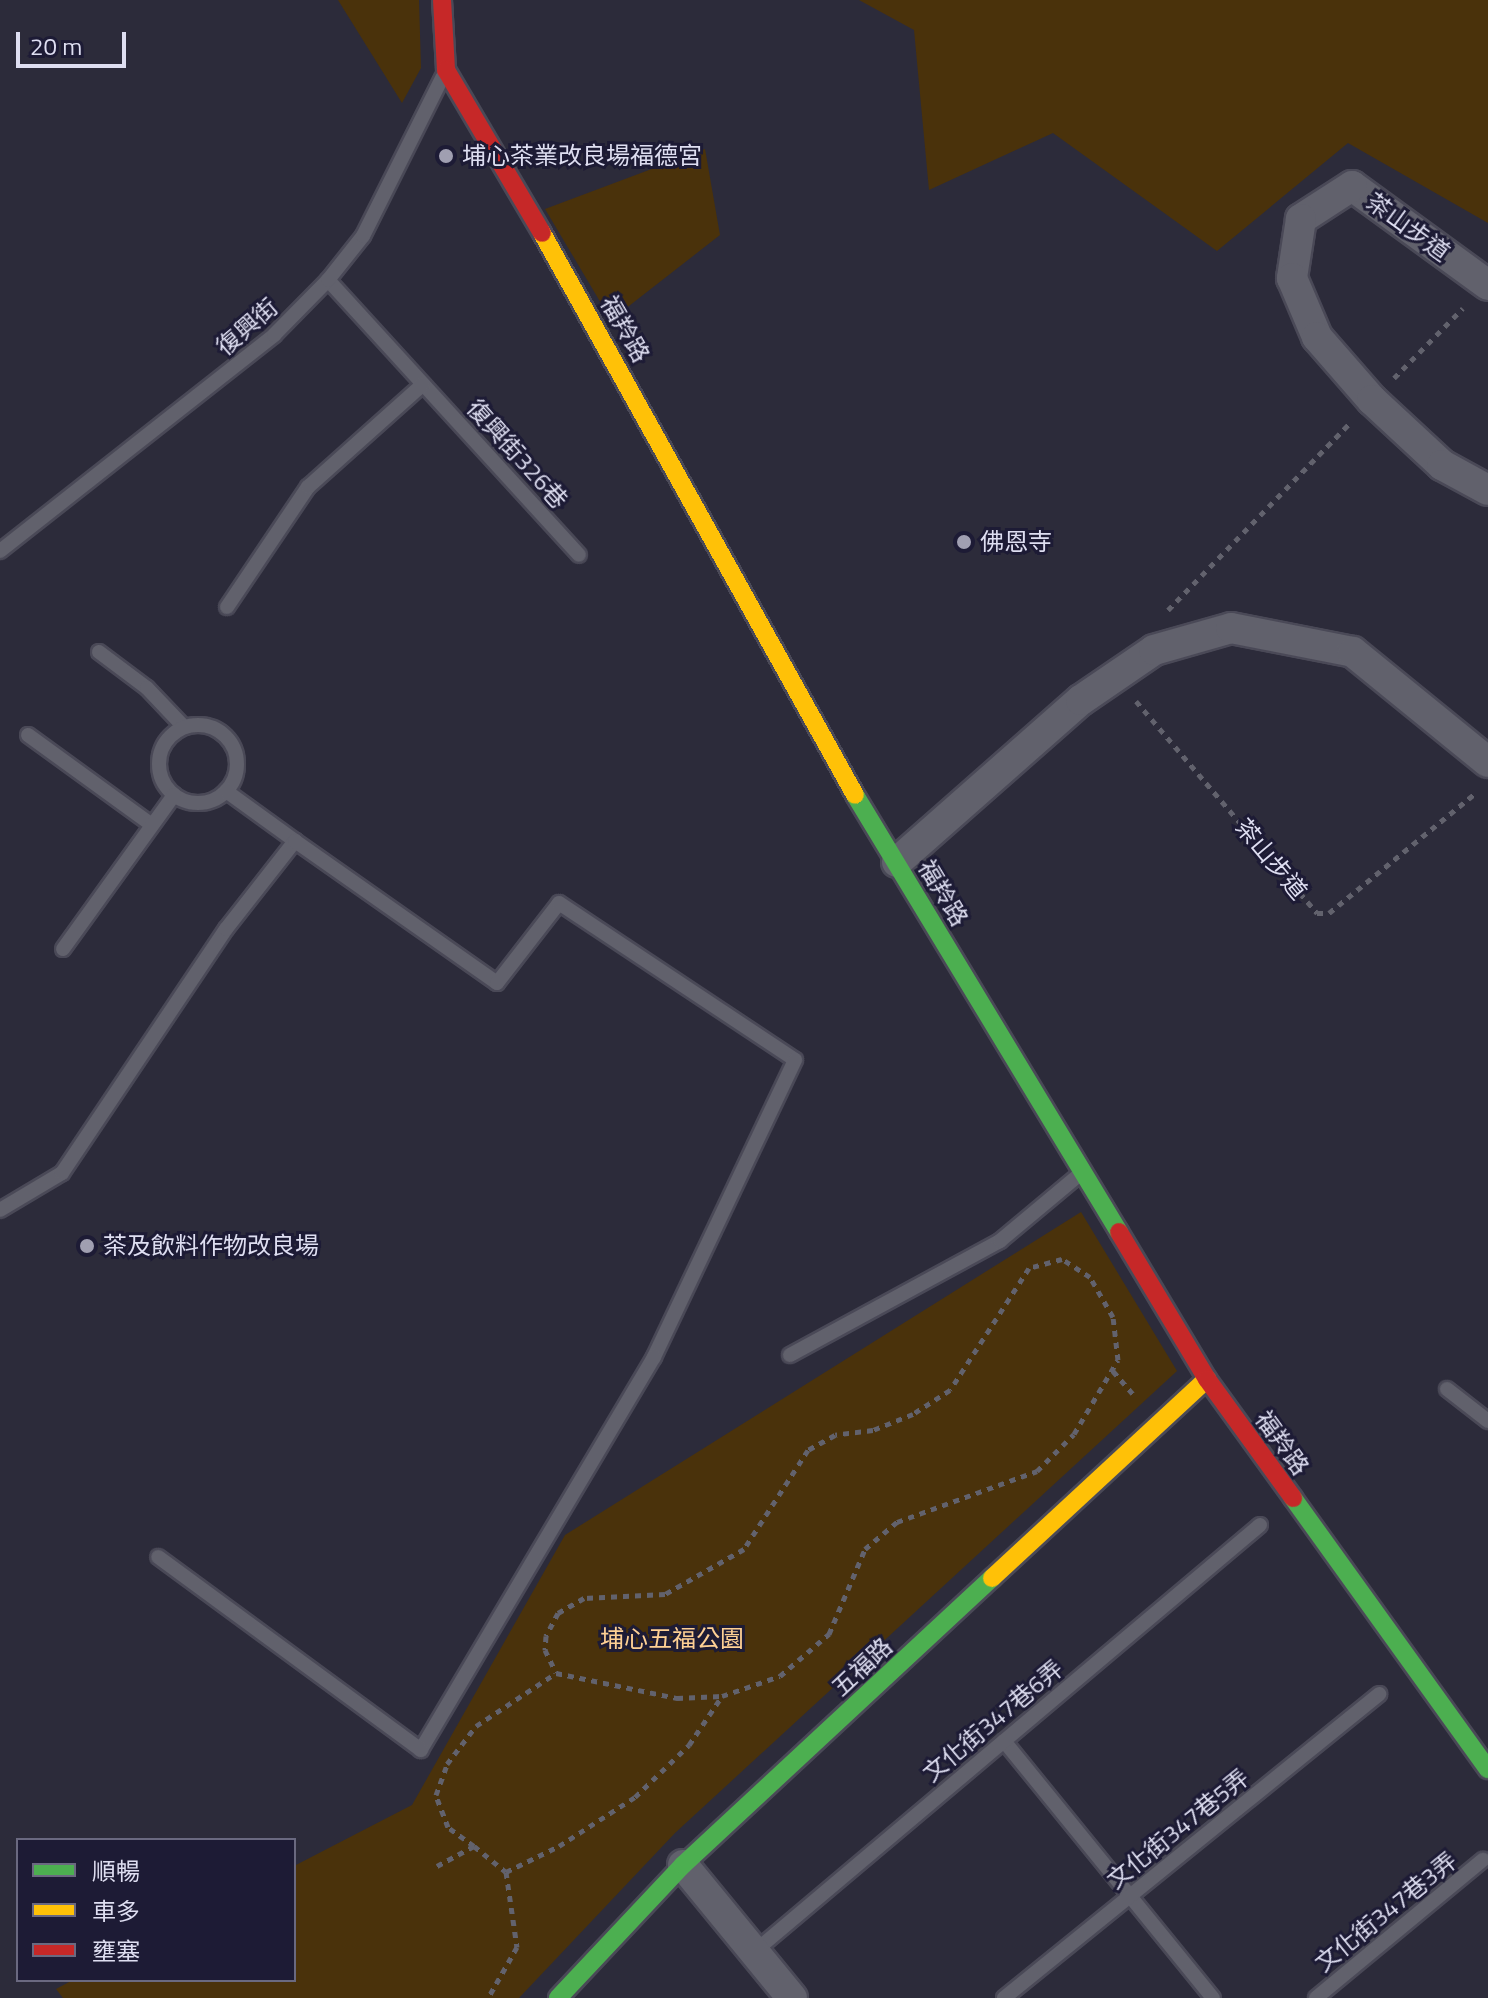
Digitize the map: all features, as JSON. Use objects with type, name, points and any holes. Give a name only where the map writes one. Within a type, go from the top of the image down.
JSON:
[{"type":"street","name":"福羚路","points":[[442,0],[446,70],[623,372],[841,772],[1207,1379],[1488,1769]]},
{"type":"street","name":"茶山步道","points":[[1478,294],[1352,186],[1301,219],[1292,278],[1317,337],[1372,400],[1442,465],[1488,490]]},
{"type":"street","points":[[897,862],[1081,700],[1115,676],[1154,650],[1231,628],[1353,652],[1488,762]]},
{"type":"street","name":"五福路","points":[[566,1994],[683,1865],[1207,1379]]},
{"type":"street","points":[[683,1865],[792,1998]]},
{"type":"lane","name":"復興街","points":[[0,551],[274,335],[328,280],[363,236],[446,70]]},
{"type":"lane","name":"復興街326巷","points":[[328,280],[579,555]]},
{"type":"lane","points":[[227,607],[308,487],[423,384]]},
{"type":"lane","points":[[99,652],[147,688],[184,727]]},
{"type":"lane","points":[[210,726],[231,742],[237,767],[226,791],[204,803],[174,795],[162,780],[159,755],[164,743],[184,727],[210,726]]},
{"type":"lane","points":[[28,735],[152,825]]},
{"type":"lane","points":[[158,1557],[421,1750],[654,1357],[795,1060],[559,903],[497,983],[226,791]]},
{"type":"lane","points":[[63,949],[174,795]]},
{"type":"lane","points":[[0,1210],[62,1173],[226,929],[295,841]]},
{"type":"lane","points":[[790,1355],[1000,1241],[1083,1172]]},
{"type":"lane","points":[[1447,1389],[1488,1421]]},
{"type":"lane","name":"文化街347巷6弄","points":[[754,1952],[1260,1525]]},
{"type":"lane","name":"文化街347巷5弄","points":[[1004,1998],[1379,1694]]},
{"type":"lane","points":[[1004,1741],[1213,1998]]},
{"type":"lane","name":"文化街347巷3弄","points":[[1316,1998],[1483,1860]]},
{"type":"path","points":[[1372,400],[1478,294]]},
{"type":"path","points":[[1158,621],[1323,451]]},
{"type":"path","name":"茶山步道","points":[[1115,676],[1317,913],[1329,913],[1488,783]]},
{"type":"path","points":[[488,1998],[517,1947],[506,1872],[448,1827],[436,1795],[447,1764],[476,1726],[556,1673],[677,1698],[722,1696],[780,1676],[829,1634],[865,1549],[897,1522],[1037,1471],[1074,1434],[1118,1360],[1113,1317],[1090,1277],[1062,1259],[1029,1268],[950,1390],[913,1414],[873,1430],[835,1435],[808,1450],[744,1549],[711,1570],[665,1594],[584,1598],[558,1613],[545,1650],[556,1673]]},
{"type":"path","points":[[506,1872],[559,1846],[635,1797],[689,1745],[722,1696]]},
{"type":"path","points":[[437,1866],[474,1846]]},
{"type":"green space","points":[[338,0],[419,0],[421,68],[402,103]]},
{"type":"green space","points":[[859,0],[1488,0],[1488,223],[1348,143],[1217,251],[1053,133],[929,190],[914,30]]},
{"type":"green space","points":[[705,149],[720,235],[611,320],[545,209]]},
{"type":"green space","name":"埔心五福公園","points":[[1081,1212],[1177,1371],[675,1833],[519,1998],[63,1998],[56,1989],[69,1982],[296,1982],[296,1865],[412,1805],[565,1535]]},
{"type":"traffic: fast","points":[[855,795],[1119,1232]]},
{"type":"traffic: fast","points":[[1293,1498],[1488,1769]]},
{"type":"traffic: fast","points":[[558,1998],[683,1865],[992,1578]]},
{"type":"traffic: slow","points":[[542,233],[855,795]]},
{"type":"traffic: slow","points":[[992,1578],[1207,1379]]},
{"type":"traffic: jam","points":[[442,0],[446,70],[542,233]]},
{"type":"traffic: jam","points":[[1119,1232],[1207,1379],[1293,1498]]},
{"type":"place","name":"埔心茶業改良場福德宮","points":[[446,156]]},
{"type":"place","name":"佛恩寺","points":[[964,542]]},
{"type":"place","name":"茶及飲料作物改良場","points":[[87,1246]]}]
